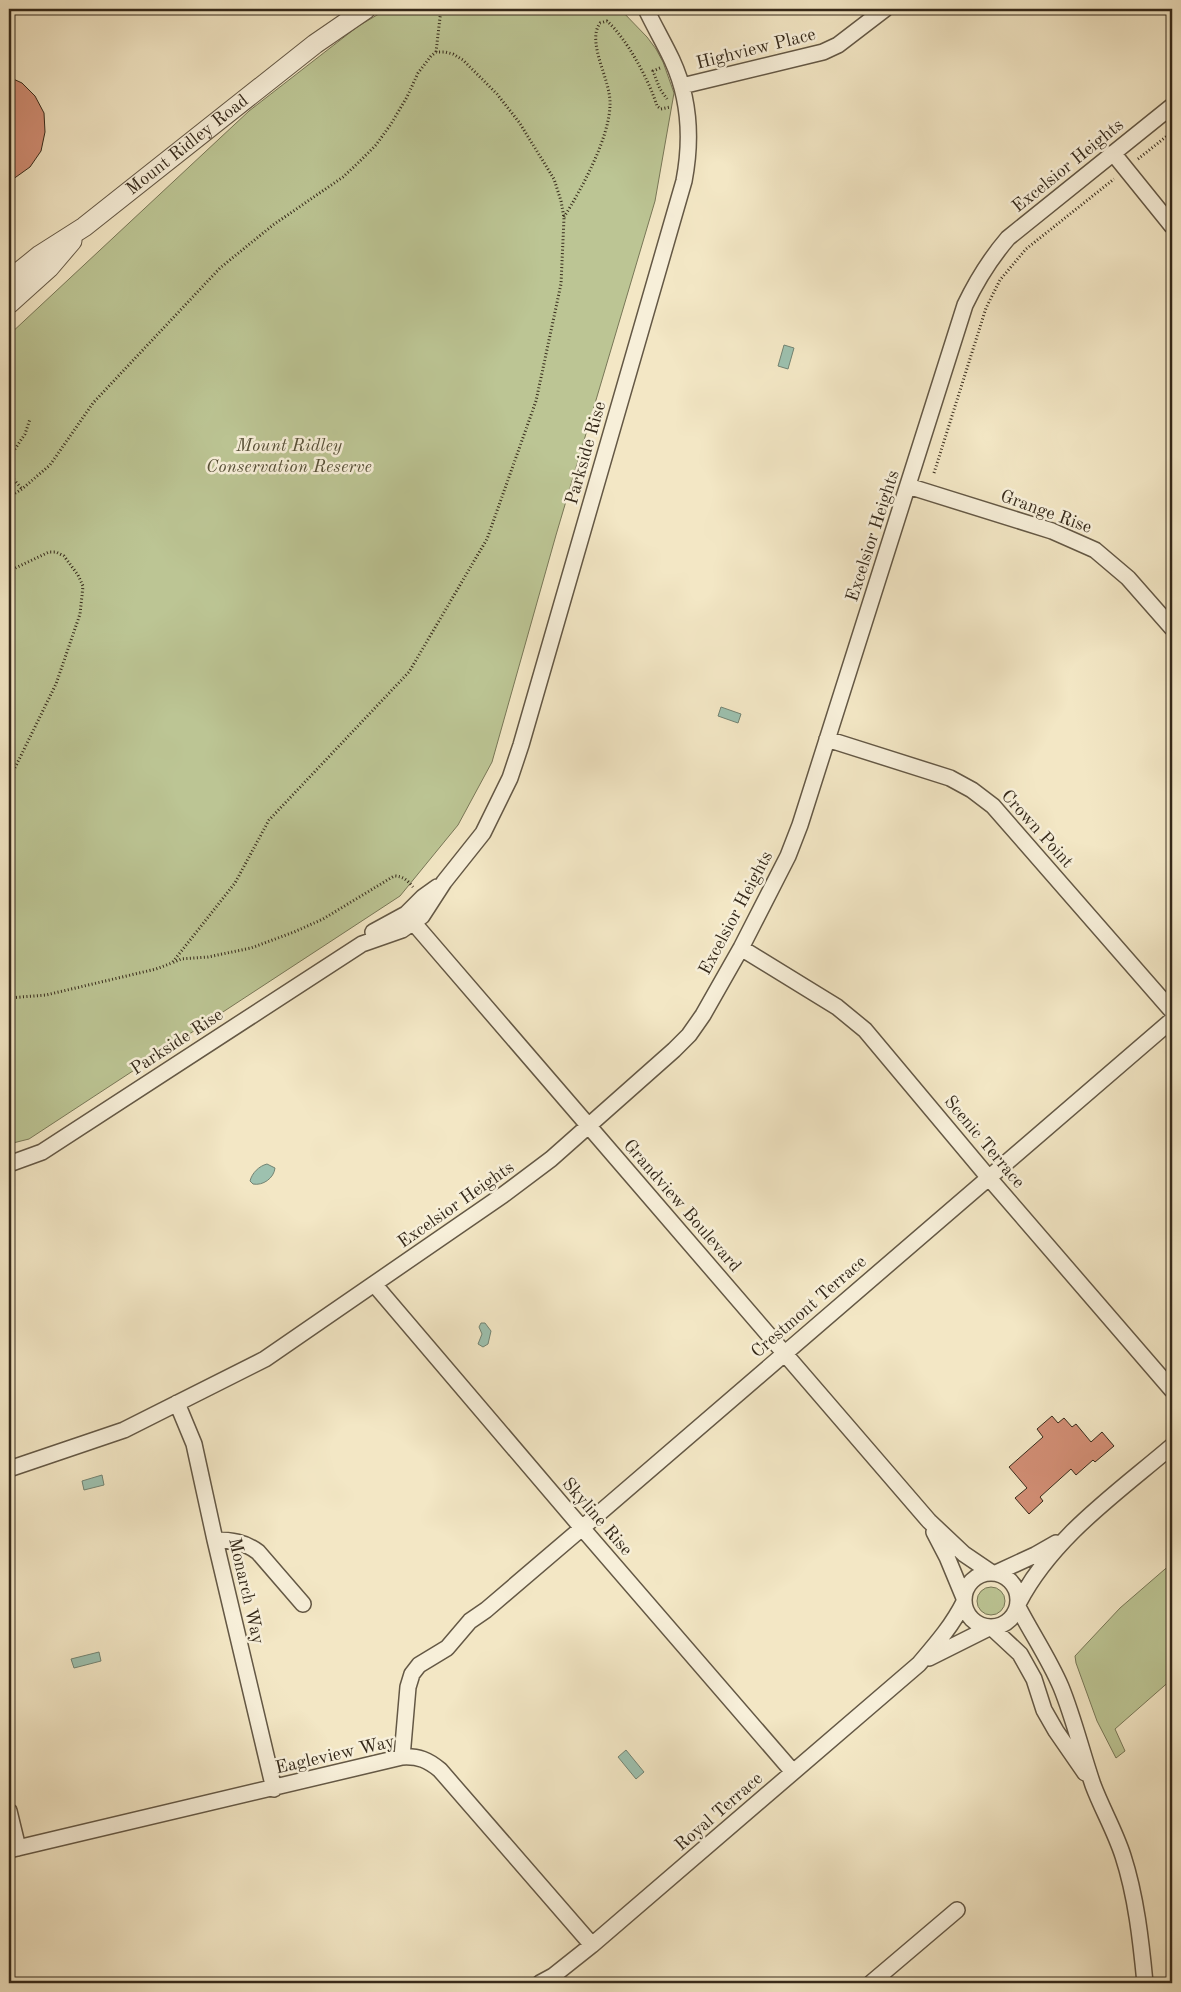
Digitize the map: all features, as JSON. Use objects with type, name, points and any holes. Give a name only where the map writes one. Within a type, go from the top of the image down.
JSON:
[{"type":"street","name":"Mount Ridley Road","points":[[9,280],[40,255],[84,227],[315,44],[366,9]]},
{"type":"street","name":"Parkside Rise","points":[[9,1164],[42,1152],[362,944],[374,931],[422,916],[444,882],[483,833],[510,778],[521,745],[684,181],[690,138],[688,114],[682,86],[673,62],[648,14],[638,9]]},
{"type":"street","name":"Highview Place","points":[[682,86],[823,52],[838,44],[885,9]]},
{"type":"street","name":"Excelsior Heights","points":[[9,1469],[124,1430],[265,1359],[522,1181],[588,1126],[689,1035],[703,1015],[741,948],[788,856],[800,825],[965,305],[977,279],[1008,238],[1172,106]]},
{"type":"street","points":[[1114,153],[1172,226]]},
{"type":"street","points":[[9,304],[49,268],[84,227]]},
{"type":"street","name":"Grange Rise","points":[[908,486],[1052,531],[1095,550],[1128,578],[1172,628]]},
{"type":"street","name":"Crown Point","points":[[827,739],[950,778],[972,790],[993,806],[1172,1011]]},
{"type":"street","name":"Parkside Rise","points":[[410,919],[423,897],[444,882]]},
{"type":"street","name":"Grandview Boulevard","points":[[410,919],[929,1522],[964,1554],[994,1573]]},
{"type":"street","name":"Scenic Terrace","points":[[741,948],[851,1017],[865,1030],[989,1178],[1172,1390]]},
{"type":"street","name":"Crestmont Terrace","points":[[402,1758],[408,1687],[412,1674],[419,1665],[447,1648],[470,1621],[486,1610],[582,1528],[1172,1020]]},
{"type":"street","name":"Skyline Rise","points":[[374,1284],[793,1772]]},
{"type":"street","name":"Monarch Way","points":[[177,1403],[194,1444],[274,1789]]},
{"type":"street","points":[[1070,1534],[1035,1555],[994,1573],[984,1574],[970,1583],[964,1600],[969,1617],[981,1626],[990,1628],[1009,1622],[1040,1566],[1070,1534],[1172,1446]]},
{"type":"street","name":"Grandview Boulevard","points":[[929,1522],[947,1556],[964,1600]]},
{"type":"street","points":[[215,1540],[228,1540],[249,1546],[258,1552],[303,1604]]},
{"type":"street","points":[[994,1573],[1004,1576],[1015,1587],[1018,1604],[1061,1687],[1074,1720],[1094,1786],[1123,1856],[1133,1898],[1142,1951],[1145,1983]]},
{"type":"street","name":"Royal Terrace","points":[[540,1983],[553,1976],[592,1945],[919,1664],[944,1636],[957,1617],[964,1600]]},
{"type":"street","points":[[990,1628],[1020,1654],[1034,1679],[1048,1717],[1094,1786]]},
{"type":"street","name":"Royal Terrace","points":[[919,1664],[951,1646],[990,1628]]},
{"type":"street","name":"Eagleview Way","points":[[13,1849],[416,1756],[440,1770],[592,1945]]},
{"type":"street","points":[[9,1811],[13,1849]]},
{"type":"street","points":[[871,1983],[957,1910]]},
{"type":"path","points":[[436,52],[440,9]]},
{"type":"path","points":[[564,218],[591,166],[604,133],[610,106],[610,88],[597,50],[595,33],[597,27],[603,21],[607,21],[611,25],[646,77],[657,106],[662,109],[670,108],[669,102],[660,89],[653,71],[673,62]]},
{"type":"path","points":[[9,497],[22,489],[50,464],[99,397],[220,268],[273,225],[358,164],[376,145],[391,124],[426,60],[436,52],[453,54],[463,60],[497,94],[519,122],[554,179],[561,201],[564,218],[561,284],[536,401],[487,539],[409,672],[269,820],[235,882],[172,963]]},
{"type":"path","points":[[934,473],[986,308],[1000,280],[1026,249],[1172,132]]},
{"type":"path","points":[[9,458],[24,434],[30,419]]},
{"type":"path","points":[[9,474],[22,489]]},
{"type":"path","points":[[9,571],[49,552],[56,552],[68,560],[78,575],[83,586],[83,600],[56,684],[9,780]]},
{"type":"path","points":[[9,998],[46,995],[156,969],[181,959],[208,957],[251,948],[294,932],[323,918],[394,876],[406,879],[423,897]]},
{"type":"green space","name":"Mount Ridley Conservation Reserve","points":[[387,9],[620,9],[656,49],[663,62],[674,93],[655,201],[556,535],[492,762],[458,825],[400,896],[29,1139],[9,1144],[9,335],[249,111],[357,27]]},
{"type":"green space","points":[[1172,1563],[1172,1679],[1115,1729],[1125,1751],[1116,1758],[1097,1721],[1075,1656],[1120,1608]]},
{"type":"green space","points":[[991,1587],[1001,1591],[1005,1601],[1001,1611],[991,1615],[981,1611],[977,1601],[981,1591]]},
{"type":"shaded area","points":[[784,345],[794,348],[788,369],[778,366]]},
{"type":"shaded area","points":[[721,707],[741,714],[738,723],[718,716]]},
{"type":"shaded area","points":[[267,1164],[275,1168],[273,1175],[261,1184],[253,1184],[250,1181],[254,1173],[261,1166]]},
{"type":"shaded area","points":[[481,1323],[485,1323],[491,1331],[488,1344],[483,1347],[478,1344],[482,1334],[479,1327]]},
{"type":"shaded area","points":[[102,1475],[104,1485],[84,1490],[82,1481]]},
{"type":"shaded area","points":[[99,1652],[101,1661],[74,1668],[71,1659]]},
{"type":"shaded area","points":[[626,1750],[644,1772],[636,1779],[618,1757]]},
{"type":"building","points":[[9,77],[22,83],[35,96],[44,113],[45,132],[41,151],[30,167],[9,182]]},
{"type":"building","points":[[1052,1416],[1058,1423],[1064,1418],[1072,1427],[1076,1424],[1091,1442],[1102,1432],[1114,1446],[1095,1462],[1093,1460],[1076,1475],[1071,1469],[1040,1497],[1043,1501],[1029,1514],[1015,1498],[1027,1488],[1009,1467],[1043,1437],[1037,1429]]}]
